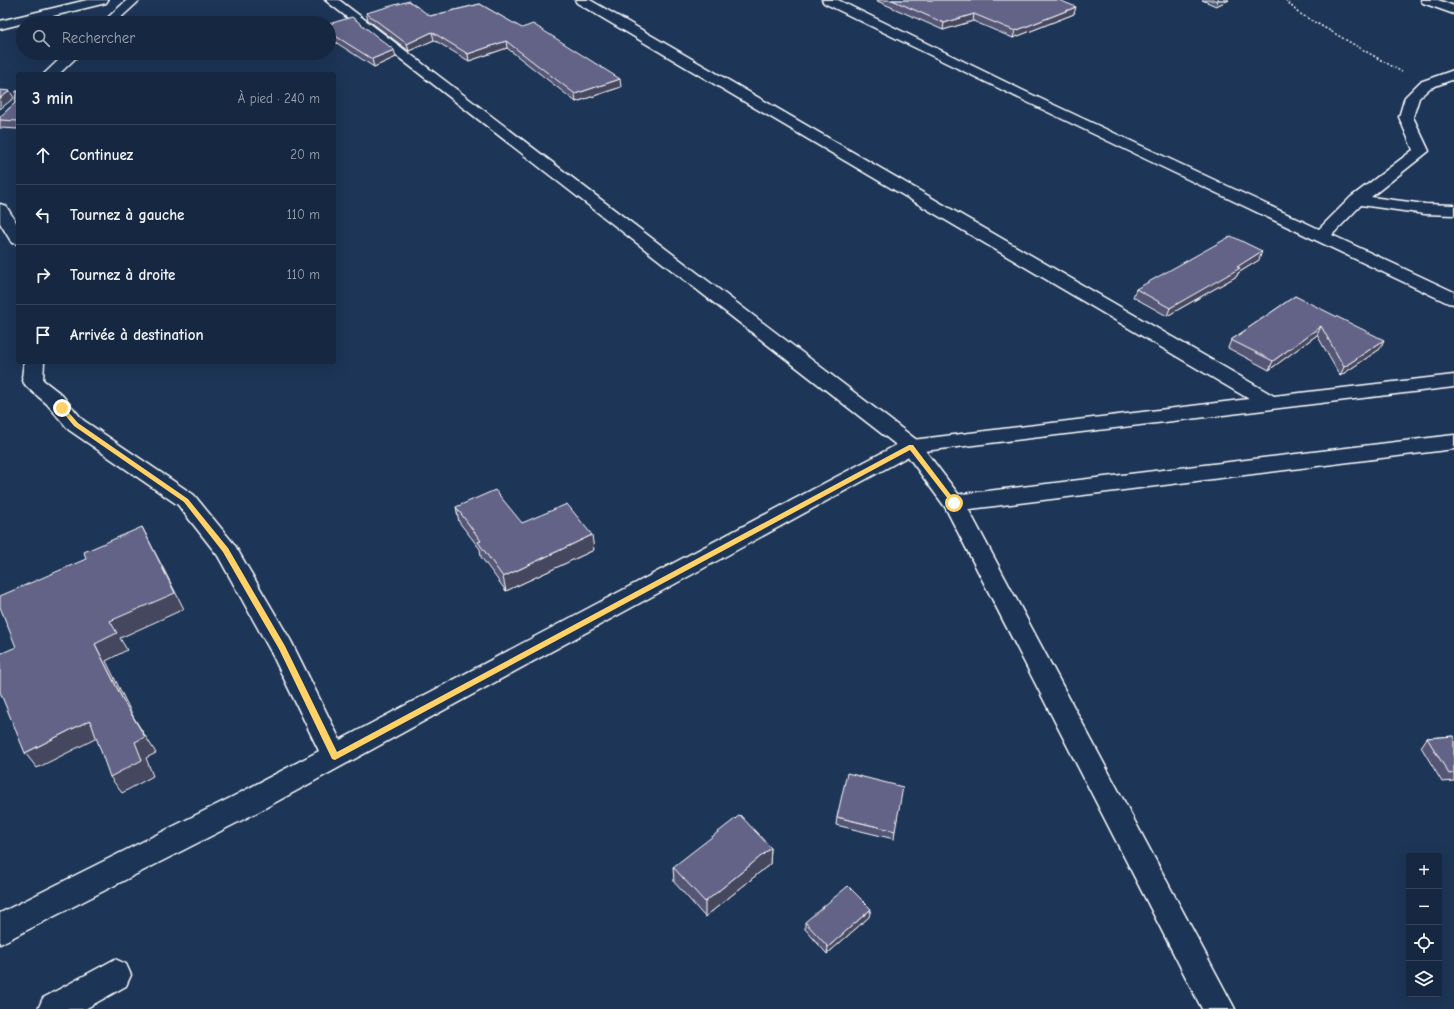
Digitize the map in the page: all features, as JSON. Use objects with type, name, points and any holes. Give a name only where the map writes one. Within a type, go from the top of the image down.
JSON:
[{"type":"street","points":[[37,16],[102,0]]},
{"type":"street","points":[[116,16],[134,0]]},
{"type":"street","points":[[331,0],[911,446],[954,503],[1219,1009]]},
{"type":"street","points":[[581,0],[1270,403]]},
{"type":"street","points":[[828,0],[1017,93],[1454,299]]},
{"type":"street","points":[[1427,0],[1454,10]]},
{"type":"street","points":[[0,25],[16,21]]},
{"type":"street","points":[[53,72],[66,60]]},
{"type":"street","points":[[1320,237],[1357,200],[1421,151],[1406,117],[1412,97],[1425,85],[1454,74]]},
{"type":"street","points":[[1357,200],[1425,209],[1454,210]]},
{"type":"street","points":[[0,209],[16,236]]},
{"type":"street","points":[[34,364],[32,378],[34,383],[54,399],[76,425],[186,500],[226,550],[282,648],[335,756]]},
{"type":"street","points":[[0,929],[238,809],[911,446],[1454,381]]},
{"type":"street","points":[[954,503],[1454,442]]},
{"type":"street","points":[[54,1009],[114,975]]},
{"type":"path","points":[[1286,0],[1297,12],[1425,85]]},
{"type":"building","points":[[892,0],[1059,0],[1076,7],[1015,31],[974,14],[944,23]]},
{"type":"building","points":[[409,1],[430,16],[480,4],[522,28],[533,24],[620,79],[575,94],[506,41],[468,54],[432,32],[407,44],[366,13]]},
{"type":"building","points":[[352,17],[394,50],[372,59],[336,36],[336,22]]},
{"type":"building","points":[[0,90],[10,91],[0,98]]},
{"type":"building","points":[[16,91],[16,121],[0,120],[0,116],[15,103]]},
{"type":"building","points":[[1231,236],[1262,251],[1237,267],[1240,268],[1170,308],[1136,289]]},
{"type":"building","points":[[1295,296],[1384,340],[1344,367],[1321,326],[1273,361],[1231,340]]},
{"type":"building","points":[[495,490],[522,523],[567,504],[592,535],[503,577],[478,542],[481,541],[456,507]]},
{"type":"building","points":[[142,527],[175,593],[110,621],[117,633],[95,644],[124,702],[145,737],[135,742],[142,760],[110,777],[90,720],[25,753],[0,692],[0,654],[16,647],[0,607],[0,596],[86,559],[84,552]]},
{"type":"building","points":[[1454,736],[1454,773],[1449,774],[1427,738]]},
{"type":"building","points":[[847,773],[903,787],[895,831],[837,817]]},
{"type":"building","points":[[740,815],[771,848],[705,902],[673,867]]},
{"type":"building","points":[[848,886],[871,909],[828,947],[805,922]]},
{"type":"route","points":[[62,408],[76,425],[186,500],[226,550],[282,648],[335,756],[911,446],[954,503]]}]
